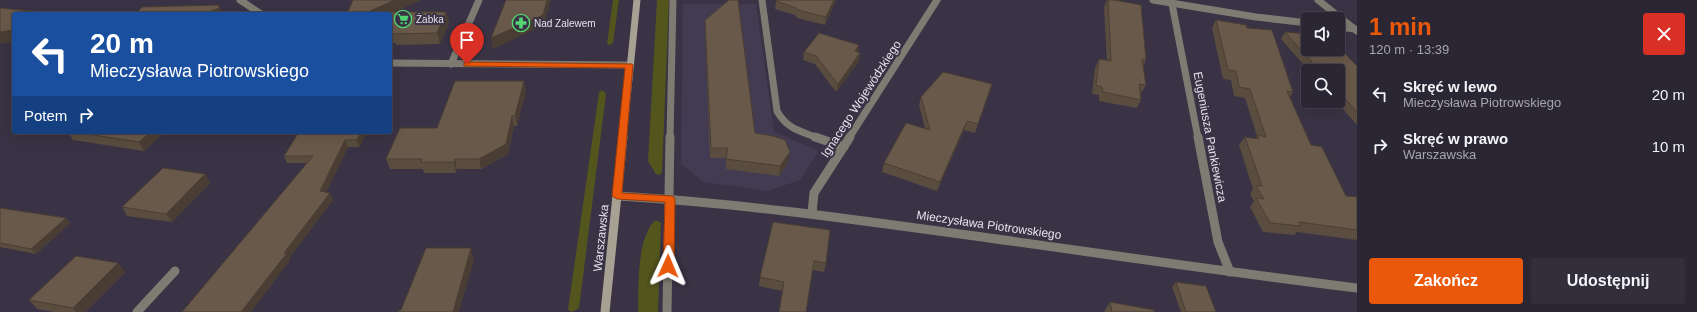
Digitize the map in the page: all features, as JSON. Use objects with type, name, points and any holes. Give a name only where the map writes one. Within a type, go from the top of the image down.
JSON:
[{"type":"main road","name":"Warszawska","points":[[605,312],[629,65],[637,0]]},
{"type":"street","points":[[240,0],[258,12]]},
{"type":"street","points":[[451,64],[479,0]]},
{"type":"street","points":[[667,312],[673,0]]},
{"type":"street","points":[[762,0],[777,111],[781,118],[791,128],[844,146]]},
{"type":"street","name":"Ignacego Wojewódzkiego","points":[[812,213],[814,193],[938,0]]},
{"type":"street","points":[[1153,0],[1256,17],[1301,22]]},
{"type":"street","points":[[1318,0],[1356,30]]},
{"type":"street","name":"Eugeniusza Pankiewicza","points":[[1172,4],[1218,242],[1230,272]]},
{"type":"street","points":[[1345,28],[1356,30]]},
{"type":"street","points":[[392,63],[629,65]]},
{"type":"street","name":"Mieczysława Piotrowskiego","points":[[617,196],[670,199],[812,213],[1230,272],[1357,288]]},
{"type":"street","points":[[137,312],[175,271]]},
{"type":"shaded area","points":[[683,4],[756,4],[774,132],[819,151],[800,180],[768,191],[703,182],[681,164]]},
{"type":"green space","points":[[613,0],[619,0],[613,43],[609,45],[607,44]]},
{"type":"green space","points":[[657,0],[669,0],[662,172],[660,175],[656,174],[648,161]]},
{"type":"green space","points":[[602,90],[606,94],[579,308],[572,312],[568,310],[599,93]]},
{"type":"green space","points":[[654,221],[661,223],[658,312],[638,312],[641,252],[648,230]]},
{"type":"building","points":[[353,0],[395,0],[368,12],[348,12]]},
{"type":"building","points":[[506,0],[547,0],[543,15],[491,38]]},
{"type":"building","points":[[729,0],[738,0],[755,133],[785,140],[790,152],[780,166],[726,159],[728,148],[711,148],[705,20]]},
{"type":"building","points":[[834,0],[826,17],[798,10],[776,1]]},
{"type":"building","points":[[1108,0],[1141,5],[1146,60],[1142,59],[1146,85],[1139,84],[1141,100],[1103,92],[1102,87],[1096,85],[1099,59],[1111,61]]},
{"type":"building","points":[[219,5],[219,8],[209,12],[138,12],[142,7]]},
{"type":"building","points":[[0,8],[42,12],[12,12],[12,30],[0,32]]},
{"type":"building","points":[[392,12],[446,12],[437,33],[392,33]]},
{"type":"building","points":[[1216,20],[1246,25],[1247,28],[1272,30],[1293,92],[1287,91],[1311,145],[1322,147],[1346,196],[1357,197],[1357,230],[1299,222],[1301,226],[1270,223],[1256,198],[1264,199],[1256,186],[1262,186],[1245,137],[1259,139],[1258,135],[1266,137],[1250,89],[1239,87],[1236,71],[1228,70]]},
{"type":"building","points":[[1285,32],[1301,33],[1301,50]]},
{"type":"building","points":[[819,33],[859,45],[855,51],[860,53],[838,84],[816,56],[804,52]]},
{"type":"building","points":[[1345,53],[1357,66],[1357,112],[1345,99],[1345,64],[1314,64],[1307,56],[1345,56]]},
{"type":"building","points":[[943,72],[992,84],[978,124],[967,121],[940,182],[884,163],[906,123],[930,130],[921,97]]},
{"type":"building","points":[[455,81],[524,81],[515,116],[512,116],[506,144],[479,159],[455,159],[454,162],[421,162],[422,159],[386,159],[400,128],[437,128]]},
{"type":"building","points":[[87,134],[149,134],[139,142]]},
{"type":"building","points":[[298,134],[360,134],[357,140],[345,140],[320,191],[330,193],[284,253],[287,253],[241,312],[182,312],[313,156],[284,156]]},
{"type":"building","points":[[163,168],[205,174],[166,214],[122,207]]},
{"type":"building","points":[[0,208],[66,218],[31,249],[0,243]]},
{"type":"building","points":[[773,222],[830,230],[826,263],[814,261],[806,312],[779,312],[784,282],[760,277]]},
{"type":"building","points":[[426,248],[471,248],[453,312],[398,312],[401,310]]},
{"type":"building","points":[[76,256],[118,263],[73,308],[29,300]]},
{"type":"building","points":[[1176,282],[1206,286],[1216,312],[1186,312]]},
{"type":"building","points":[[1110,302],[1154,310],[1155,312],[1112,312]]},
{"type":"place","name":"Żabka","points":[[403,19]]},
{"type":"place","name":"Nad Zalewem","points":[[521,23]]},
{"type":"route","points":[[467,64],[629,65],[617,196],[670,199],[668,266]]}]
